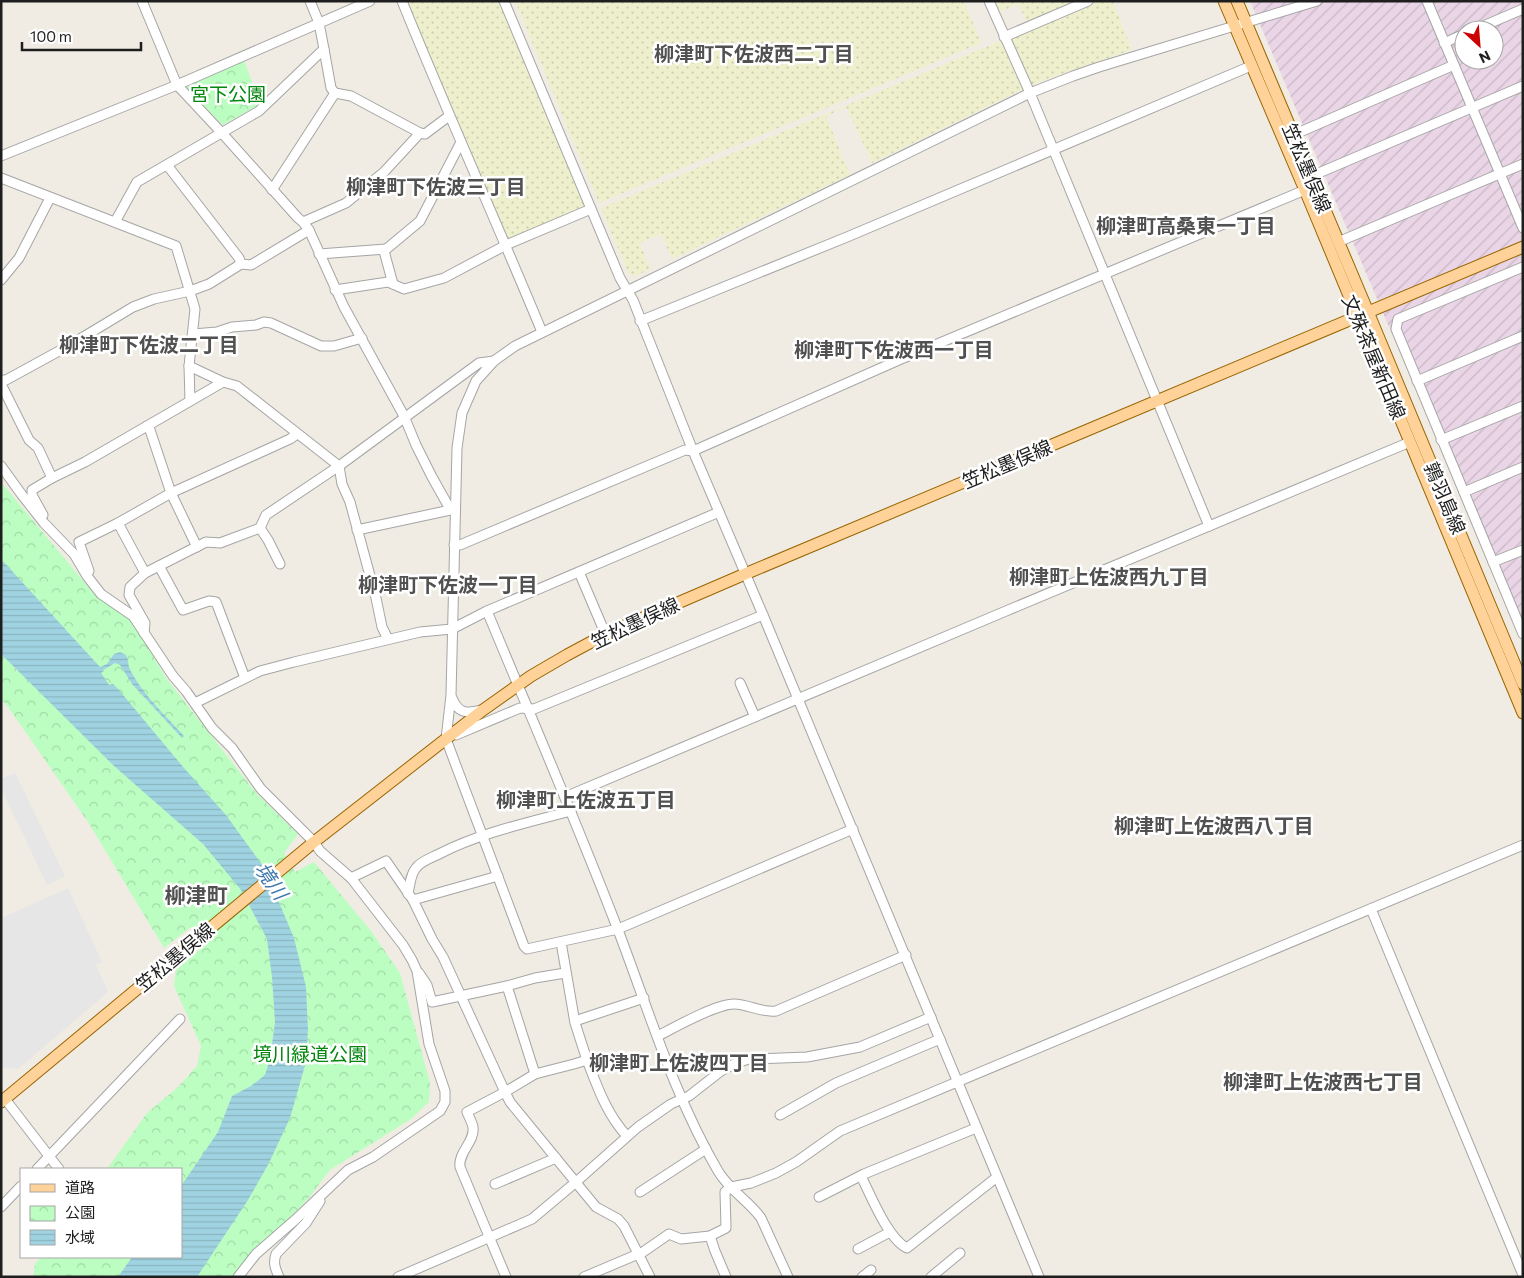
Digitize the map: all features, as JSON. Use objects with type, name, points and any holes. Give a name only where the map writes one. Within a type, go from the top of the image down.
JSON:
[{"type":"main road","name":"文殊茶屋新田線","points":[[1224,1],[1240,25],[1251,66],[1305,190],[1523,713]]},
{"type":"main road","points":[[1236,1],[1240,25]]},
{"type":"main road","name":"笠松墨俣線","points":[[1240,25],[1293,135],[1368,312]]},
{"type":"main road","name":"笠松墨俣線","points":[[3,1101],[314,842],[483,710],[518,685],[567,656],[608,633],[745,574],[1523,247]]},
{"type":"main road","name":"鶉羽島線","points":[[1368,312],[1523,684]]},
{"type":"street","points":[[142,1],[177,85],[309,230],[336,290],[404,416],[432,477],[452,509]]},
{"type":"street","points":[[310,1],[319,23],[331,88],[335,92],[351,96],[420,133],[425,134],[449,116]]},
{"type":"street","points":[[1,156],[177,85],[370,1]]},
{"type":"street","points":[[402,1],[449,116],[542,332]]},
{"type":"street","points":[[504,1],[620,278],[632,300],[693,452],[764,615],[1039,1277]]},
{"type":"street","points":[[989,1],[1030,93],[1209,526]]},
{"type":"street","points":[[1004,37],[1088,1]]},
{"type":"street","points":[[853,829],[618,929],[527,949],[524,946],[446,739],[451,695],[454,546],[452,509],[456,448],[462,412],[476,381],[494,360],[515,346],[1030,93],[1073,76],[1317,1]]},
{"type":"street","points":[[1293,135],[1454,65],[1427,1]]},
{"type":"street","points":[[1497,20],[1523,9]]},
{"type":"street","points":[[1444,42],[1454,38]]},
{"type":"street","points":[[115,222],[137,182],[259,111],[324,49]]},
{"type":"street","points":[[640,321],[838,240],[1251,66]]},
{"type":"street","points":[[1456,70],[1523,228]]},
{"type":"street","points":[[1314,175],[1523,86]]},
{"type":"street","points":[[272,190],[335,92]]},
{"type":"street","points":[[303,222],[346,203],[384,172],[420,133]]},
{"type":"street","points":[[319,254],[386,249],[420,221],[460,142]]},
{"type":"street","points":[[1338,242],[1523,164]]},
{"type":"street","points":[[167,165],[239,258],[241,264]]},
{"type":"street","points":[[1,178],[176,246],[194,309],[189,366],[190,401]]},
{"type":"street","points":[[454,546],[685,450],[693,452],[890,364],[1305,190]]},
{"type":"street","points":[[1,280],[19,258],[50,198]]},
{"type":"street","points":[[336,290],[388,282],[404,288],[444,278],[506,245],[591,209]]},
{"type":"street","points":[[52,478],[38,448],[29,440],[1,381],[54,354],[133,307],[154,299],[190,291],[209,284],[241,264],[251,265],[309,230]]},
{"type":"street","points":[[386,249],[384,251],[393,284]]},
{"type":"street","points":[[1523,267],[1398,319],[1396,329],[1523,634]]},
{"type":"street","points":[[193,334],[217,332],[232,327],[256,325],[264,322],[272,323],[321,346],[334,346],[362,338]]},
{"type":"street","points":[[1417,381],[1523,336]]},
{"type":"street","points":[[144,633],[145,623],[129,595],[130,587],[145,573],[206,542],[220,543],[260,528],[266,515],[339,466],[404,416],[479,363],[494,360]]},
{"type":"street","points":[[189,366],[223,382],[237,386],[339,466],[342,484],[350,502],[382,627],[388,639]]},
{"type":"street","points":[[44,523],[47,521],[32,495],[32,490],[85,462],[223,382]]},
{"type":"street","points":[[1441,440],[1523,406]]},
{"type":"street","points":[[148,426],[171,493],[197,547]]},
{"type":"street","points":[[87,576],[89,572],[79,542],[118,524],[171,493],[290,439],[297,434]]},
{"type":"street","points":[[566,797],[1410,442]]},
{"type":"street","points":[[1,466],[44,523],[74,554],[87,576],[101,594],[133,616],[173,676],[212,728],[232,748],[261,790],[314,842],[320,851],[351,878],[403,945],[427,985],[432,1002],[462,997],[535,978],[565,973]]},
{"type":"street","points":[[1464,492],[1523,467]]},
{"type":"street","points":[[357,530],[452,509]]},
{"type":"street","points":[[195,703],[260,671],[420,632],[452,629],[488,611],[719,512]]},
{"type":"street","points":[[118,524],[145,573]]},
{"type":"street","points":[[260,528],[280,564]]},
{"type":"street","points":[[1493,562],[1523,550]]},
{"type":"street","points":[[159,566],[183,610],[209,601],[216,602],[245,678]]},
{"type":"street","points":[[579,572],[602,626],[608,633]]},
{"type":"street","points":[[488,611],[566,797],[682,1099],[719,1173],[730,1187],[756,1210],[762,1218],[788,1277]]},
{"type":"street","points":[[446,739],[520,708],[534,708],[764,615]]},
{"type":"street","points":[[740,683],[754,717]]},
{"type":"street","points":[[451,695],[456,707],[461,710],[470,713],[483,710]]},
{"type":"street","points":[[410,897],[411,879],[415,868],[422,862],[482,835],[571,811]]},
{"type":"street","points":[[584,1277],[638,1254],[670,1234],[681,1239],[710,1236],[726,1228],[726,1192],[730,1187],[751,1183],[776,1173],[796,1162],[840,1131],[1523,845]]},
{"type":"street","points":[[351,878],[386,861],[410,897],[443,957],[504,1092],[596,1207],[618,1219],[624,1226],[650,1277]]},
{"type":"street","points":[[410,897],[498,876]]},
{"type":"street","points":[[1370,909],[1523,1275]]},
{"type":"street","points":[[561,942],[575,1021],[587,1060],[600,1092],[619,1128],[627,1136]]},
{"type":"street","points":[[658,1036],[693,1018],[729,1004],[737,1004],[768,1012],[776,1011],[906,956]]},
{"type":"street","points":[[238,1277],[256,1254],[348,1170],[373,1157],[440,1111],[445,1102],[445,1091],[429,1044],[417,971]]},
{"type":"street","points":[[506,986],[535,1074]]},
{"type":"street","points":[[575,1021],[644,998]]},
{"type":"street","points":[[398,1277],[532,1219],[638,1127],[671,1104],[689,1096],[721,1071],[751,1059],[807,1057],[860,1047],[931,1018]]},
{"type":"street","points":[[38,1168],[180,1019]]},
{"type":"street","points":[[780,1115],[836,1083],[940,1039]]},
{"type":"street","points":[[506,1277],[460,1167],[459,1162],[474,1129],[467,1112],[535,1074],[587,1060]]},
{"type":"street","points":[[3,1101],[58,1168]]},
{"type":"street","points":[[819,1197],[861,1176],[976,1128]]},
{"type":"street","points":[[640,1192],[706,1149]]},
{"type":"street","points":[[495,1184],[556,1158]]},
{"type":"street","points":[[861,1176],[890,1232],[902,1246],[907,1248],[997,1177]]},
{"type":"street","points":[[1,1207],[20,1187]]},
{"type":"street","points":[[279,1277],[274,1266],[276,1254],[306,1223],[320,1203],[321,1196]]},
{"type":"street","points":[[858,1250],[890,1232]]},
{"type":"street","points":[[710,1236],[726,1277]]},
{"type":"street","points":[[932,1277],[960,1253]]},
{"type":"street","points":[[862,1277],[871,1270]]},
{"type":"shaded area","points":[[1250,1],[1523,1],[1523,641]]},
{"type":"shaded area","points":[[15,773],[65,876],[47,885],[1,788],[1,779]]},
{"type":"shaded area","points":[[68,888],[102,962],[96,965],[108,992],[18,1069],[1,1067],[1,918]]},
{"type":"green space","points":[[407,1],[502,1],[589,208],[514,239],[508,239]]},
{"type":"green space","points":[[515,1],[964,1],[981,43],[599,203]]},
{"type":"green space","points":[[996,1],[1082,1],[1028,24],[1018,4],[1000,12]]},
{"type":"green space","points":[[1099,1],[1113,1],[1132,50],[1032,85],[872,163],[846,107],[826,116],[850,175],[672,259],[661,234],[640,243],[650,269],[635,276],[629,274],[601,208]]},
{"type":"green space","name":"宮下公園","points":[[244,60],[260,104],[223,125],[184,86]]},
{"type":"green space","name":"境川緑道公園","points":[[1,482],[95,595],[134,623],[166,678],[257,794],[298,834],[284,853],[295,872],[314,862],[371,931],[400,973],[430,1083],[429,1102],[411,1119],[330,1170],[308,1199],[272,1236],[251,1253],[232,1277],[33,1277],[35,1264],[40,1258],[182,1258],[182,1168],[108,1168],[147,1113],[177,1088],[197,1066],[201,1046],[174,986],[176,969],[204,946],[191,927],[164,948],[88,822],[1,699]]},
{"type":"water","points":[[1,559],[100,667],[107,664],[114,654],[120,652],[126,655],[129,667],[140,686],[184,736],[182,738],[132,684],[120,665],[115,663],[101,673],[109,685],[113,684],[119,690],[226,815],[265,869],[294,938],[306,987],[308,1030],[306,1062],[290,1118],[269,1163],[248,1200],[197,1277],[118,1277],[131,1258],[182,1258],[182,1185],[218,1132],[232,1096],[251,1086],[265,1075],[270,1059],[275,1022],[267,939],[241,890],[203,844],[114,766],[1,654]]},
{"type":"district","name":"柳津町下佐波西二丁目","points":[[754,54]]},
{"type":"district","name":"柳津町下佐波三丁目","points":[[436,187]]},
{"type":"district","name":"柳津町高桑東一丁目","points":[[1186,226]]},
{"type":"district","name":"柳津町下佐波二丁目","points":[[149,345]]},
{"type":"district","name":"柳津町下佐波西一丁目","points":[[894,350]]},
{"type":"district","name":"柳津町上佐波西九丁目","points":[[1109,577]]},
{"type":"district","name":"柳津町下佐波一丁目","points":[[448,585]]},
{"type":"district","name":"柳津町上佐波五丁目","points":[[586,800]]},
{"type":"district","name":"柳津町上佐波西八丁目","points":[[1214,826]]},
{"type":"district","name":"柳津町","points":[[196,896]]},
{"type":"district","name":"柳津町上佐波四丁目","points":[[679,1063]]},
{"type":"district","name":"柳津町上佐波西七丁目","points":[[1323,1082]]},
{"type":"water label","name":"境川","points":[[271,881]]}]
